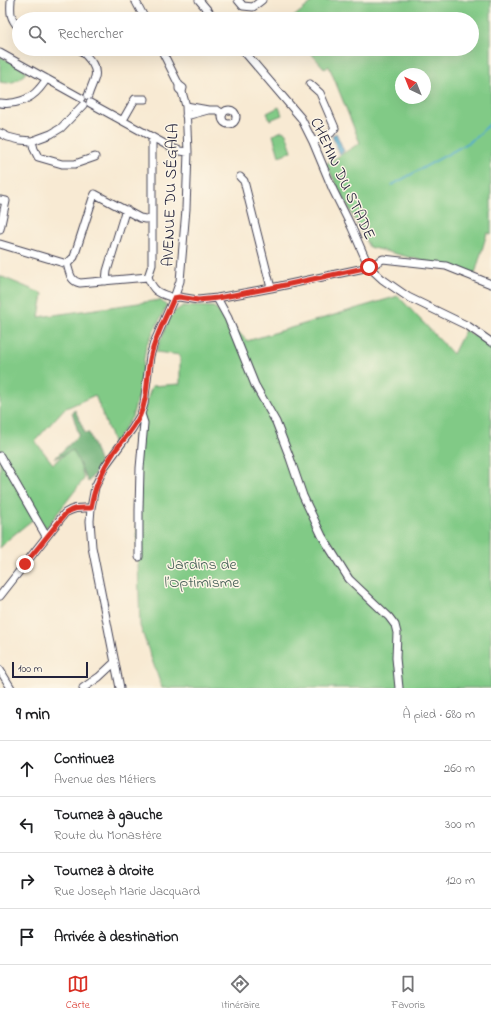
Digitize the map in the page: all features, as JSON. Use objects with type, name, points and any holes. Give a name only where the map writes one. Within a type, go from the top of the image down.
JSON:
[{"type":"street","points":[[11,0],[10,13],[12,19]]},
{"type":"street","points":[[135,0],[141,12]]},
{"type":"street","points":[[199,0],[209,12]]},
{"type":"street","points":[[238,0],[243,6],[253,7],[262,0]]},
{"type":"street","points":[[0,53],[172,148],[188,152]]},
{"type":"street","points":[[0,133],[20,140],[32,141],[51,134],[61,128],[86,101],[95,76],[93,65],[86,56]]},
{"type":"street","name":"AVENUE DU SÉGALA","points":[[141,414],[144,404],[150,356],[180,281],[186,209],[188,152],[186,106],[182,92],[179,89],[179,85],[164,56]]},
{"type":"street","name":"CHEMIN DU STADE","points":[[248,56],[301,118],[369,267],[382,279],[408,297],[468,326],[491,342]]},
{"type":"street","points":[[0,103],[15,103],[30,97],[47,79]]},
{"type":"street","points":[[310,84],[320,93],[335,128],[331,133],[313,142]]},
{"type":"street","points":[[123,120],[136,99],[144,99]]},
{"type":"street","points":[[186,106],[217,110],[223,114]]},
{"type":"street","points":[[186,116],[208,110]]},
{"type":"street","points":[[152,137],[152,266],[148,277],[151,285],[156,291],[174,298],[179,297],[198,300],[218,298],[369,267],[383,259],[446,266],[491,284]]},
{"type":"street","points":[[32,141],[34,150],[38,157],[62,164],[75,164],[95,157]]},
{"type":"street","points":[[240,177],[244,181],[271,288]]},
{"type":"street","points":[[67,264],[74,257],[95,194],[140,218],[152,218]]},
{"type":"street","points":[[0,200],[6,201],[0,229]]},
{"type":"street","points":[[106,281],[107,271],[124,215],[127,210]]},
{"type":"street","points":[[0,244],[67,264]]},
{"type":"street","points":[[67,264],[71,278],[75,282],[80,283],[148,277]]},
{"type":"street","points":[[218,298],[228,318],[255,385],[276,422],[303,496],[326,542],[350,579],[389,617],[395,625],[397,633],[396,658],[399,688]]},
{"type":"street","points":[[120,688],[92,547],[90,521],[91,508],[96,487],[105,466],[141,414]]},
{"type":"street","points":[[139,557],[140,468],[144,423],[141,414]]},
{"type":"street","points":[[0,456],[46,536]]},
{"type":"street","points":[[0,596],[46,536],[66,513],[72,509],[80,507],[91,508]]},
{"type":"street","points":[[83,688],[99,677],[115,662]]},
{"type":"street","points":[[0,670],[11,688]]},
{"type":"street","points":[[99,677],[118,675]]},
{"type":"green space","points":[[312,0],[491,0],[491,234],[487,233],[475,274],[369,247],[326,164],[360,143],[329,66],[325,69],[313,56],[479,56],[479,12],[300,12],[311,3]]},
{"type":"green space","points":[[0,56],[27,71],[22,77],[15,81],[8,83],[0,82]]},
{"type":"green space","points":[[279,107],[282,115],[270,120],[267,113]]},
{"type":"green space","points":[[282,131],[286,133],[292,151],[279,156],[273,135]]},
{"type":"green space","points":[[0,276],[43,294],[39,317],[160,300],[167,306],[146,346],[138,396],[132,417],[114,444],[95,395],[64,409],[35,441],[53,464],[75,446],[84,479],[46,528],[36,517],[0,548]]},
{"type":"green space","name":"Jardins de l’Optimisme","points":[[398,296],[453,354],[465,330],[491,346],[491,688],[162,688],[140,626],[134,438],[152,386],[180,384],[180,355],[156,352],[171,314],[183,306],[214,307],[247,341]]},
{"type":"green space","points":[[75,410],[85,433],[89,433],[101,466],[88,482],[73,450],[54,459],[79,435],[72,412]]},
{"type":"water","points":[[336,133],[344,151],[340,154],[332,136]]},
{"type":"waterway","points":[[392,185],[468,143],[491,122]]},
{"type":"route","points":[[25,564],[66,513],[72,509],[80,507],[91,508],[96,487],[105,466],[141,414],[144,404],[150,356],[154,343],[174,298],[179,297],[198,300],[218,298],[369,267]]}]
